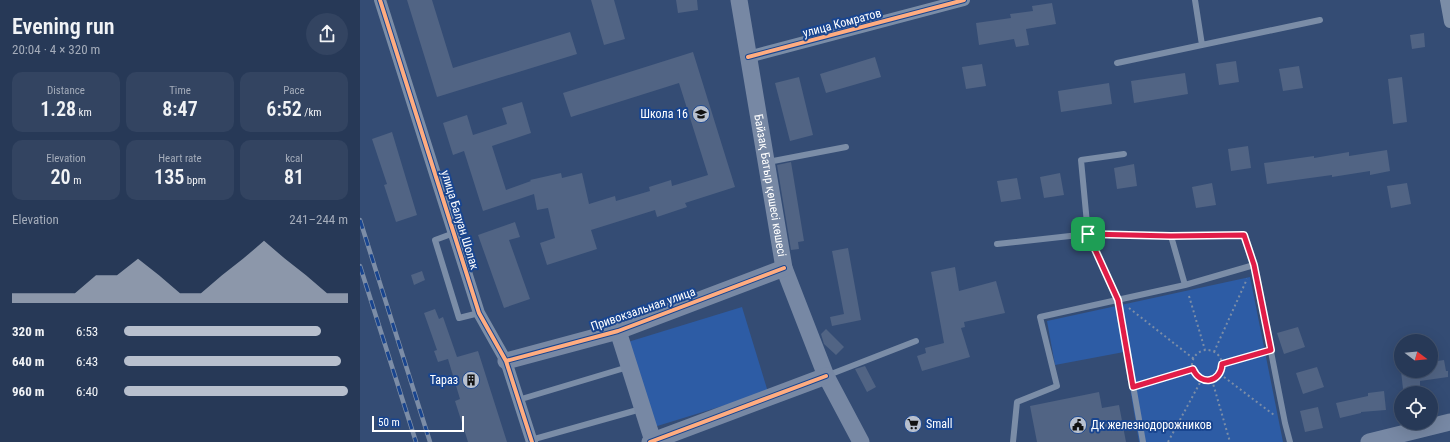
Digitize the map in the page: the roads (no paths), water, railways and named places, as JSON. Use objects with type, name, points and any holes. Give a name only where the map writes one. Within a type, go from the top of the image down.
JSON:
[{"type":"street","name":"улица Балуан Шолак","points":[[380,0],[479,313],[506,361],[531,441]]},
{"type":"street","name":"Байзақ Батыр қөшесі көшесі","points":[[739,0],[784,268],[826,376],[862,442]]},
{"type":"street","name":"улица Комратов","points":[[748,57],[964,0]]},
{"type":"street","points":[[1446,0],[1450,22]]},
{"type":"street","name":"Привокзальная улица","points":[[506,361],[618,332],[784,268]]},
{"type":"street","name":"Привокзальная улица","points":[[618,332],[643,408],[652,442],[826,376]]},
{"type":"street","points":[[1369,442],[1450,422]]},
{"type":"lane","points":[[1195,0],[1202,45]]},
{"type":"lane","points":[[1117,63],[1320,20]]},
{"type":"lane","points":[[766,162],[846,147]]},
{"type":"lane","points":[[1088,234],[1081,160],[1124,154]]},
{"type":"lane","points":[[454,233],[436,240],[459,318],[479,313]]},
{"type":"lane","points":[[996,244],[1088,234],[1171,236],[1244,235],[1254,265],[1290,442]]},
{"type":"lane","points":[[1171,236],[1185,285]]},
{"type":"lane","points":[[1013,442],[1017,402],[1057,386],[1040,317],[1185,285],[1254,265]]},
{"type":"lane","points":[[1118,300],[1143,442]]},
{"type":"lane","points":[[826,376],[916,341]]},
{"type":"lane","points":[[518,400],[629,367]]},
{"type":"lane","points":[[531,441],[643,408]]},
{"type":"railway","points":[[360,220],[430,442]]},
{"type":"railway","points":[[360,266],[416,442]]},
{"type":"place","name":"Школа 16","points":[[701,114]]},
{"type":"place","name":"Тараз","points":[[471,380]]},
{"type":"place","name":"Small","points":[[913,424]]},
{"type":"place","name":"Дк железнодорожников","points":[[1078,425]]}]
